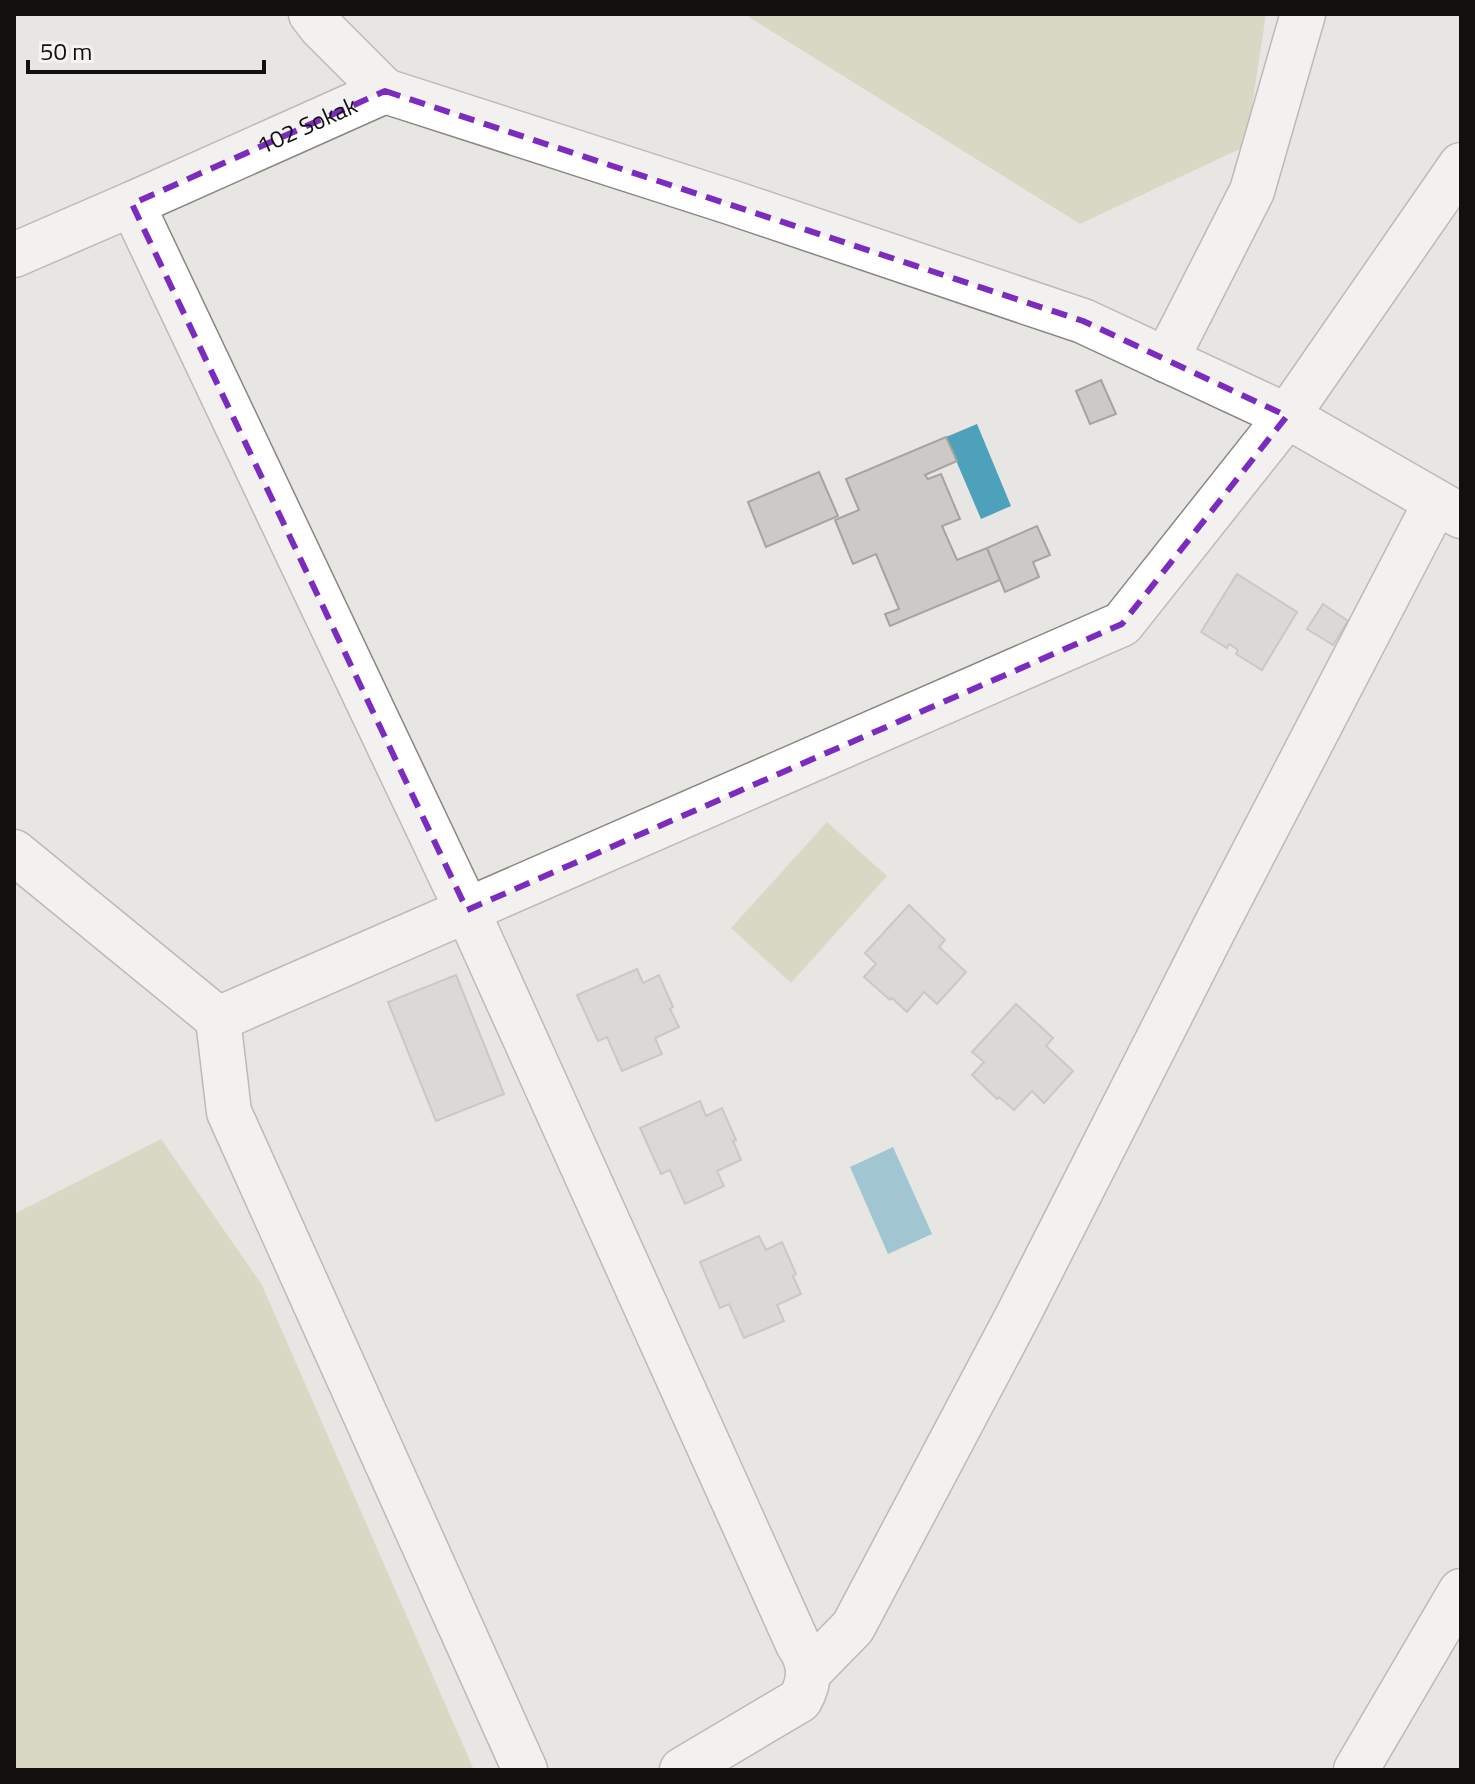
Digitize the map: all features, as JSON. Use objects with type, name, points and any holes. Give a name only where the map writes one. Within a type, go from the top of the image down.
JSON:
[{"type":"street","name":"102 Sokak","points":[[14,255],[385,91],[311,14]]},
{"type":"street","points":[[1166,360],[1252,191],[1303,14]]},
{"type":"street","points":[[385,91],[730,202],[1083,321],[1287,416],[1448,509],[1223,911],[1017,1317],[853,1627],[809,1672]]},
{"type":"street","points":[[218,1019],[1122,624],[1287,416],[1461,165]]},
{"type":"street","points":[[132,204],[467,910],[804,1652],[809,1672],[800,1700],[682,1770]]},
{"type":"street","points":[[14,852],[218,1019],[229,1112],[525,1770]]},
{"type":"street","points":[[1356,1770],[1457,1609]]},
{"type":"highlighted area","points":[[385,91],[1083,321],[1287,416],[1122,624],[467,910],[132,204]]},
{"type":"green space","points":[[744,14],[1266,14],[1246,146],[1080,224]]},
{"type":"green space","points":[[827,822],[887,876],[791,983],[731,928]]},
{"type":"green space","points":[[161,1139],[262,1285],[474,1770],[14,1770],[14,1214]]},
{"type":"water","points":[[977,424],[1011,506],[981,519],[946,437]]},
{"type":"water","points":[[893,1147],[932,1234],[888,1254],[850,1167]]},
{"type":"building","points":[[1101,380],[1116,414],[1090,424],[1076,391]]},
{"type":"building","points":[[946,437],[957,461],[925,475],[928,479],[941,474],[960,519],[942,526],[957,560],[987,548],[1000,580],[890,626],[885,614],[899,609],[876,554],[853,564],[835,520],[859,510],[846,479]]},
{"type":"building","points":[[819,472],[838,516],[766,547],[748,502]]},
{"type":"building","points":[[1037,526],[1050,555],[1033,562],[1039,577],[1005,592],[987,548]]},
{"type":"building","points":[[1237,574],[1297,612],[1262,670],[1236,654],[1238,650],[1229,644],[1227,648],[1201,632]]},
{"type":"building","points":[[1323,604],[1348,621],[1333,645],[1307,629]]},
{"type":"building","points":[[909,905],[945,940],[939,947],[966,972],[937,1004],[924,992],[907,1012],[864,977],[876,964],[865,953]]},
{"type":"building","points":[[637,969],[643,983],[659,975],[679,1027],[655,1038],[662,1054],[622,1071],[607,1037],[598,1041],[577,995]]},
{"type":"building","points":[[456,975],[504,1094],[436,1121],[388,1002]]},
{"type":"building","points":[[1016,1004],[1053,1038],[1046,1046],[1073,1071],[1044,1103],[1032,1091],[1014,1110],[999,1097],[997,1099],[972,1075],[984,1062],[972,1052]]},
{"type":"building","points":[[700,1101],[706,1116],[722,1108],[741,1160],[717,1171],[724,1186],[685,1204],[670,1170],[661,1174],[640,1128]]},
{"type":"building","points":[[759,1236],[766,1250],[782,1242],[801,1294],[777,1305],[784,1321],[744,1338],[729,1304],[720,1308],[700,1262]]}]
